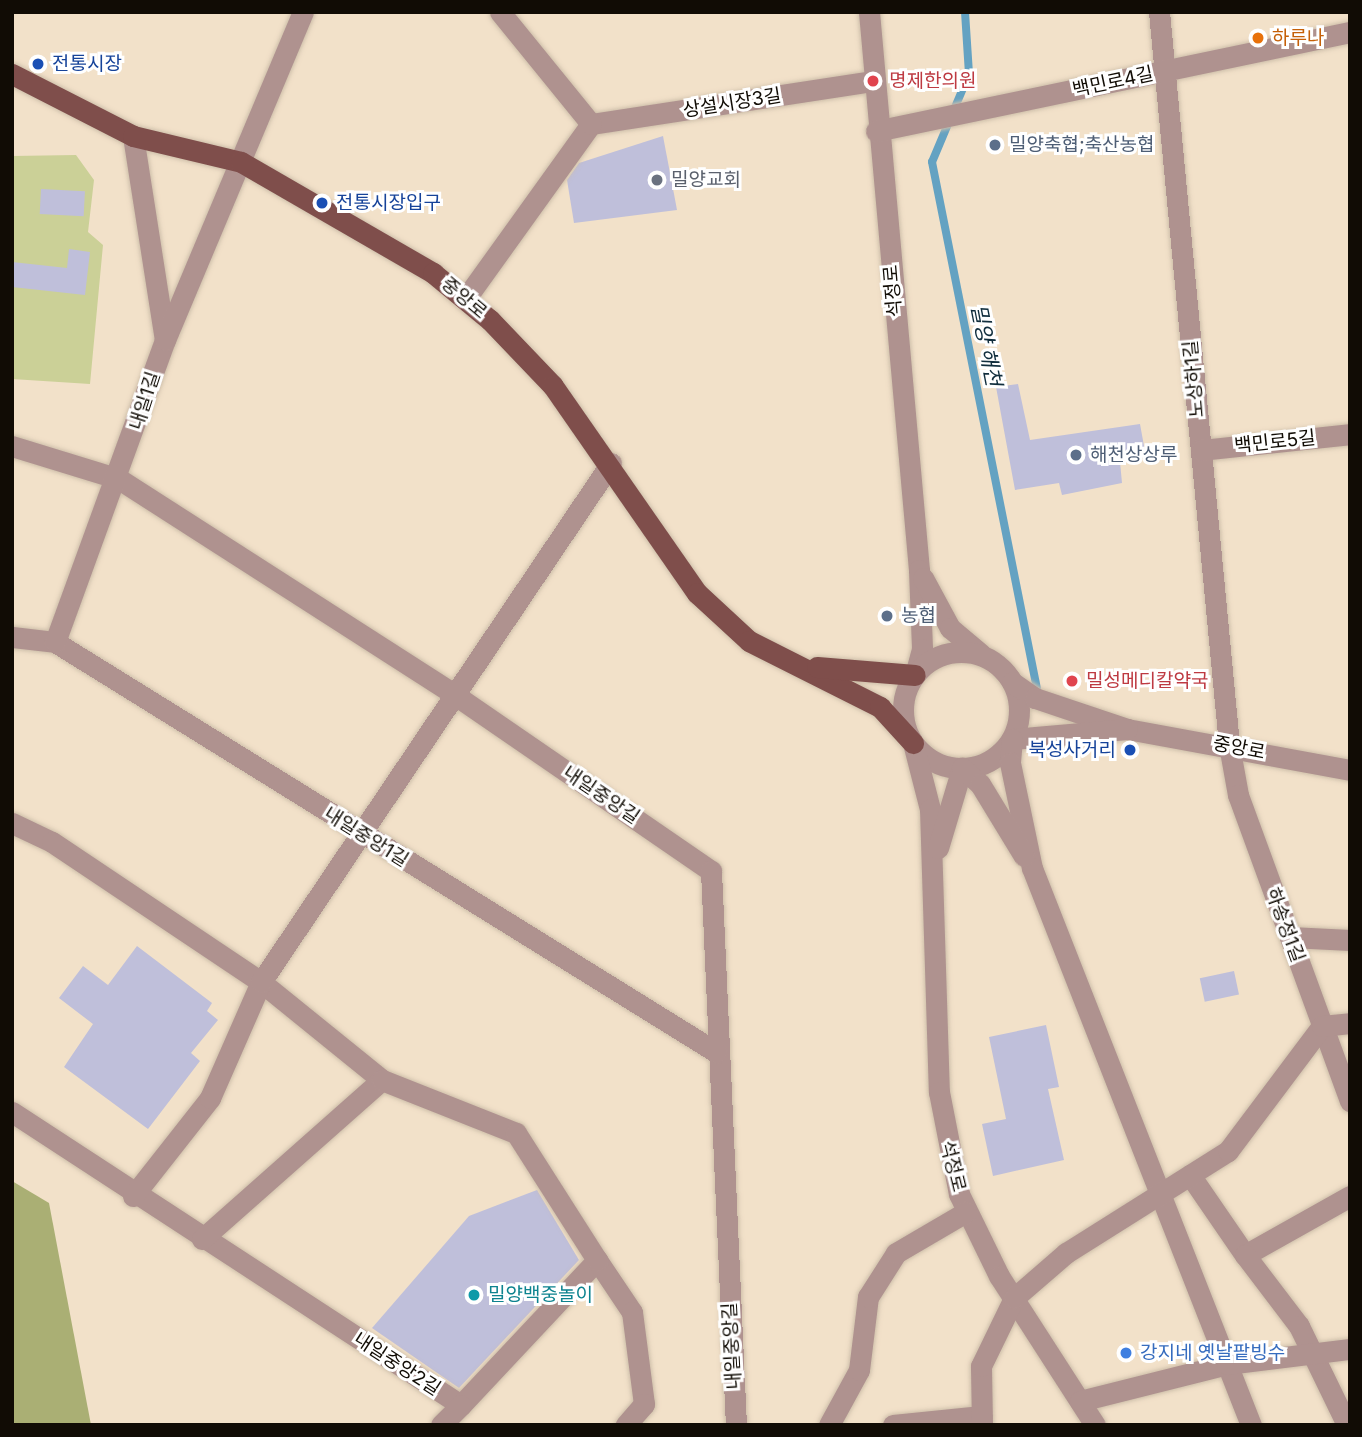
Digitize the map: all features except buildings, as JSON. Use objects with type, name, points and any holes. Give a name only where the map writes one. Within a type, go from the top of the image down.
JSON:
[{"type":"main road","name":"중앙로","points":[[12,74],[133,136],[241,162],[466,298],[553,386],[611,463],[697,593],[749,641],[805,665]]},
{"type":"main road","points":[[805,665],[915,674]]},
{"type":"main road","points":[[805,665],[880,707],[914,743]]},
{"type":"street","points":[[241,162],[303,12]]},
{"type":"street","points":[[466,298],[592,124],[500,12]]},
{"type":"street","name":"석정로","points":[[869,12],[873,81],[883,129],[919,570],[922,649],[915,674]]},
{"type":"street","name":"노상하1길","points":[[1159,12],[1229,745]]},
{"type":"street","name":"백민로4길","points":[[883,129],[1350,32]]},
{"type":"street","name":"상설시장3길","points":[[592,124],[873,81]]},
{"type":"street","points":[[133,136],[165,340]]},
{"type":"street","name":"내일1길","points":[[55,642],[119,479],[165,340],[241,162]]},
{"type":"street","name":"백민로5길","points":[[1201,450],[1350,434]]},
{"type":"street","name":"내일중앙길","points":[[12,446],[119,479],[458,697],[711,871],[716,1052],[736,1425]]},
{"type":"street","points":[[134,1196],[210,1098],[261,982],[458,697],[611,463]]},
{"type":"street","points":[[919,570],[950,628],[1012,682],[1035,698],[1127,729]]},
{"type":"street","name":"내일중앙1길","points":[[12,637],[55,642],[716,1052]]},
{"type":"street","points":[[983,656],[945,654],[915,674],[903,709],[914,743],[943,765],[962,768],[982,764],[1012,739],[1127,729]]},
{"type":"street","points":[[1012,682],[1019,720],[1012,739],[1010,763],[1032,869],[1251,1425]]},
{"type":"street","name":"중앙로","points":[[1127,729],[1229,745],[1350,770]]},
{"type":"street","name":"석정로","points":[[914,743],[927,779],[939,1092],[966,1212],[1014,1298],[1095,1425]]},
{"type":"street","name":"하송정1길","points":[[1229,745],[1238,795],[1350,1101]]},
{"type":"street","points":[[962,768],[980,784],[1032,869]]},
{"type":"street","points":[[932,870],[962,768]]},
{"type":"street","points":[[12,823],[52,842],[261,982],[382,1080],[516,1133],[632,1312],[644,1404],[626,1425]]},
{"type":"street","points":[[1290,937],[1350,940]]},
{"type":"street","points":[[895,1425],[982,1421],[981,1366],[1014,1298],[1066,1253],[1228,1151],[1322,1026],[1350,1023]]},
{"type":"street","points":[[202,1239],[382,1080]]},
{"type":"street","name":"내일중앙2길","points":[[12,1112],[134,1196],[461,1405],[597,1260]]},
{"type":"street","points":[[1190,1175],[1312,1353],[1347,1425]]},
{"type":"street","points":[[1245,1255],[1350,1196]]},
{"type":"street","points":[[829,1425],[859,1370],[868,1297],[896,1253],[966,1212]]},
{"type":"street","points":[[1080,1401],[1227,1364],[1350,1349]]},
{"type":"street","points":[[441,1425],[461,1405]]},
{"type":"green space","points":[[76,155],[94,180],[88,232],[103,245],[90,384],[12,379],[12,156]]},
{"type":"green space","points":[[12,1181],[49,1203],[91,1425],[12,1425]]},
{"type":"waterway","name":"밀양 해천","points":[[965,12],[969,74],[932,162],[1037,689]]},
{"type":"place","name":"하루나","points":[[1258,38]]},
{"type":"place","name":"전통시장","points":[[38,64]]},
{"type":"place","name":"명제한의원","points":[[873,81]]},
{"type":"place","name":"밀양축협;축산농협","points":[[995,145]]},
{"type":"place","name":"밀양교회","points":[[657,180]]},
{"type":"place","name":"전통시장입구","points":[[322,203]]},
{"type":"place","name":"해천상상루","points":[[1076,455]]},
{"type":"place","name":"농협","points":[[887,616]]},
{"type":"place","name":"밀성메디칼약국","points":[[1072,681]]},
{"type":"place","name":"북성사거리","points":[[1130,750]]},
{"type":"place","name":"밀양백중놀이","points":[[474,1295]]},
{"type":"place","name":"강지네 옛날팥빙수","points":[[1126,1353]]}]
